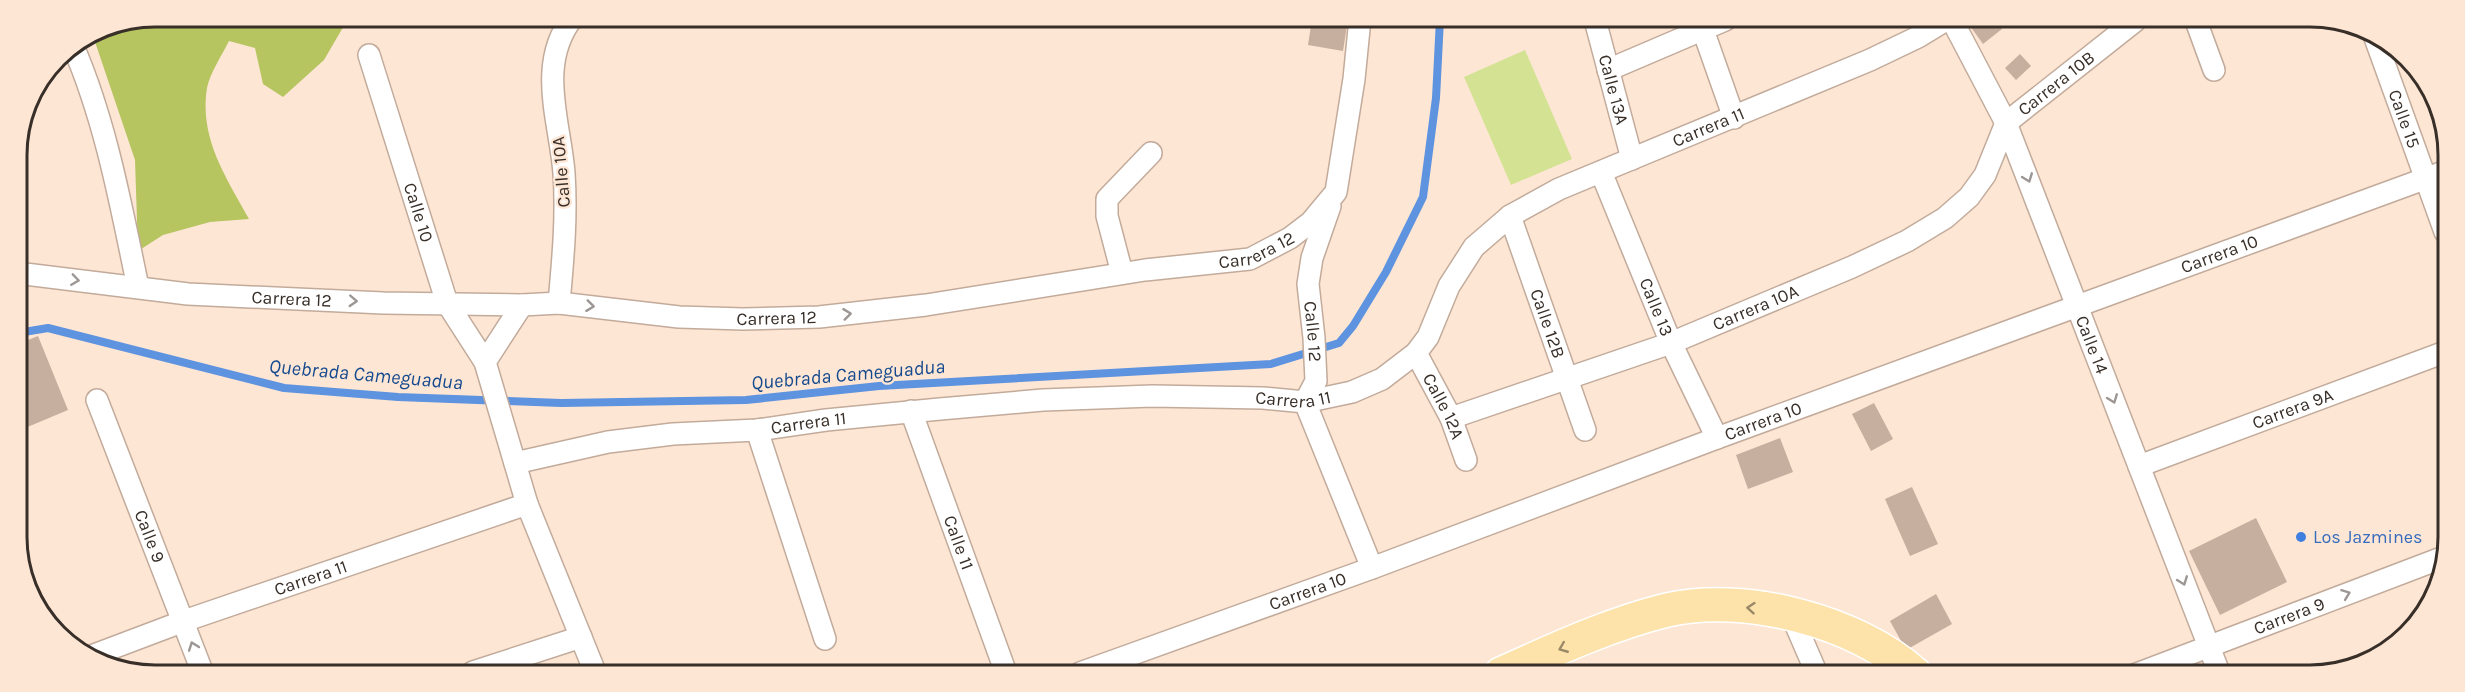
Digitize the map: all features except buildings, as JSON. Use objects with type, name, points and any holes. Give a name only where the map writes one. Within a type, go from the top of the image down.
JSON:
[{"type":"main road","points":[[1523,665],[1633,620],[1669,609],[1708,606],[1753,608],[1791,614],[1834,626],[1867,641],[1902,665]]},
{"type":"street","name":"Calle 10A","points":[[559,303],[565,227],[564,172],[553,102],[554,63],[558,41],[567,27]]},
{"type":"street","points":[[1336,192],[1354,80],[1359,27]]},
{"type":"street","name":"Calle 13A","points":[[1597,27],[1632,159]]},
{"type":"street","points":[[1608,70],[1699,27]]},
{"type":"street","points":[[1704,27],[1734,118]]},
{"type":"street","name":"Calle 14","points":[[1956,27],[2006,123],[2216,665]]},
{"type":"street","name":"Carrera 10B","points":[[2006,123],[2127,27]]},
{"type":"street","points":[[2198,27],[2214,70]]},
{"type":"street","name":"Carrera 11","points":[[515,463],[608,442],[673,434],[758,430],[911,411],[1044,400],[1152,396],[1263,398],[1305,402],[1352,392],[1382,380],[1416,353],[1428,337],[1449,286],[1474,247],[1510,216],[1559,189],[1870,60],[1914,29]]},
{"type":"street","name":"Calle 15","points":[[2379,47],[2436,175]]},
{"type":"street","points":[[77,54],[85,74],[114,178],[138,287]]},
{"type":"street","name":"Calle 10","points":[[369,55],[447,303],[485,362],[527,504],[592,665]]},
{"type":"street","name":"Carrera 10A","points":[[1451,418],[1671,343],[1852,267],[1907,241],[1945,218],[1969,196],[1985,175],[2006,123]]},
{"type":"street","points":[[1122,273],[1107,216],[1107,199],[1151,153]]},
{"type":"street","name":"Calle 13","points":[[1601,172],[1671,343],[1717,438]]},
{"type":"street","name":"Carrera 10","points":[[1102,665],[1372,568],[1717,438],[2436,175]]},
{"type":"street","name":"Carrera 12","points":[[27,274],[188,294],[383,303],[522,305],[559,303],[679,317],[743,319],[819,317],[926,305],[1122,273],[1250,259],[1290,238],[1311,222],[1336,192]]},
{"type":"street","name":"Calle 12","points":[[1305,402],[1316,381],[1308,284],[1312,258],[1336,192]]},
{"type":"street","name":"Calle 12B","points":[[1510,216],[1585,430]]},
{"type":"street","points":[[485,362],[522,305]]},
{"type":"street","name":"Calle 12A","points":[[1416,353],[1451,418],[1466,460]]},
{"type":"street","name":"Carrera 9A","points":[[2139,466],[2438,355]]},
{"type":"street","name":"Calle 9","points":[[97,400],[199,665]]},
{"type":"street","points":[[1305,402],[1372,568]]},
{"type":"street","name":"Calle 11","points":[[911,411],[1003,665]]},
{"type":"street","points":[[758,430],[825,639]]},
{"type":"street","name":"Carrera 11","points":[[101,652],[183,621],[527,504]]},
{"type":"street","name":"Carrera 9","points":[[2160,665],[2436,560]]},
{"type":"street","points":[[1791,614],[1812,665]]},
{"type":"street","points":[[495,665],[581,637]]},
{"type":"green space","points":[[343,27],[324,60],[283,97],[263,84],[255,48],[229,41],[213,70],[207,88],[207,124],[223,172],[249,219],[210,222],[163,235],[138,251],[135,160],[95,42],[122,31],[138,28]]},
{"type":"green space","points":[[1525,50],[1572,159],[1511,185],[1464,77]]},
{"type":"waterway","name":"Quebrada Cameguadua","points":[[27,332],[48,328],[284,388],[398,397],[561,403],[746,400],[879,386],[1271,364],[1339,343],[1353,326],[1386,272],[1423,197],[1436,98],[1440,27]]},
{"type":"place","name":"Los Jazmines","points":[[2301,537]]}]
